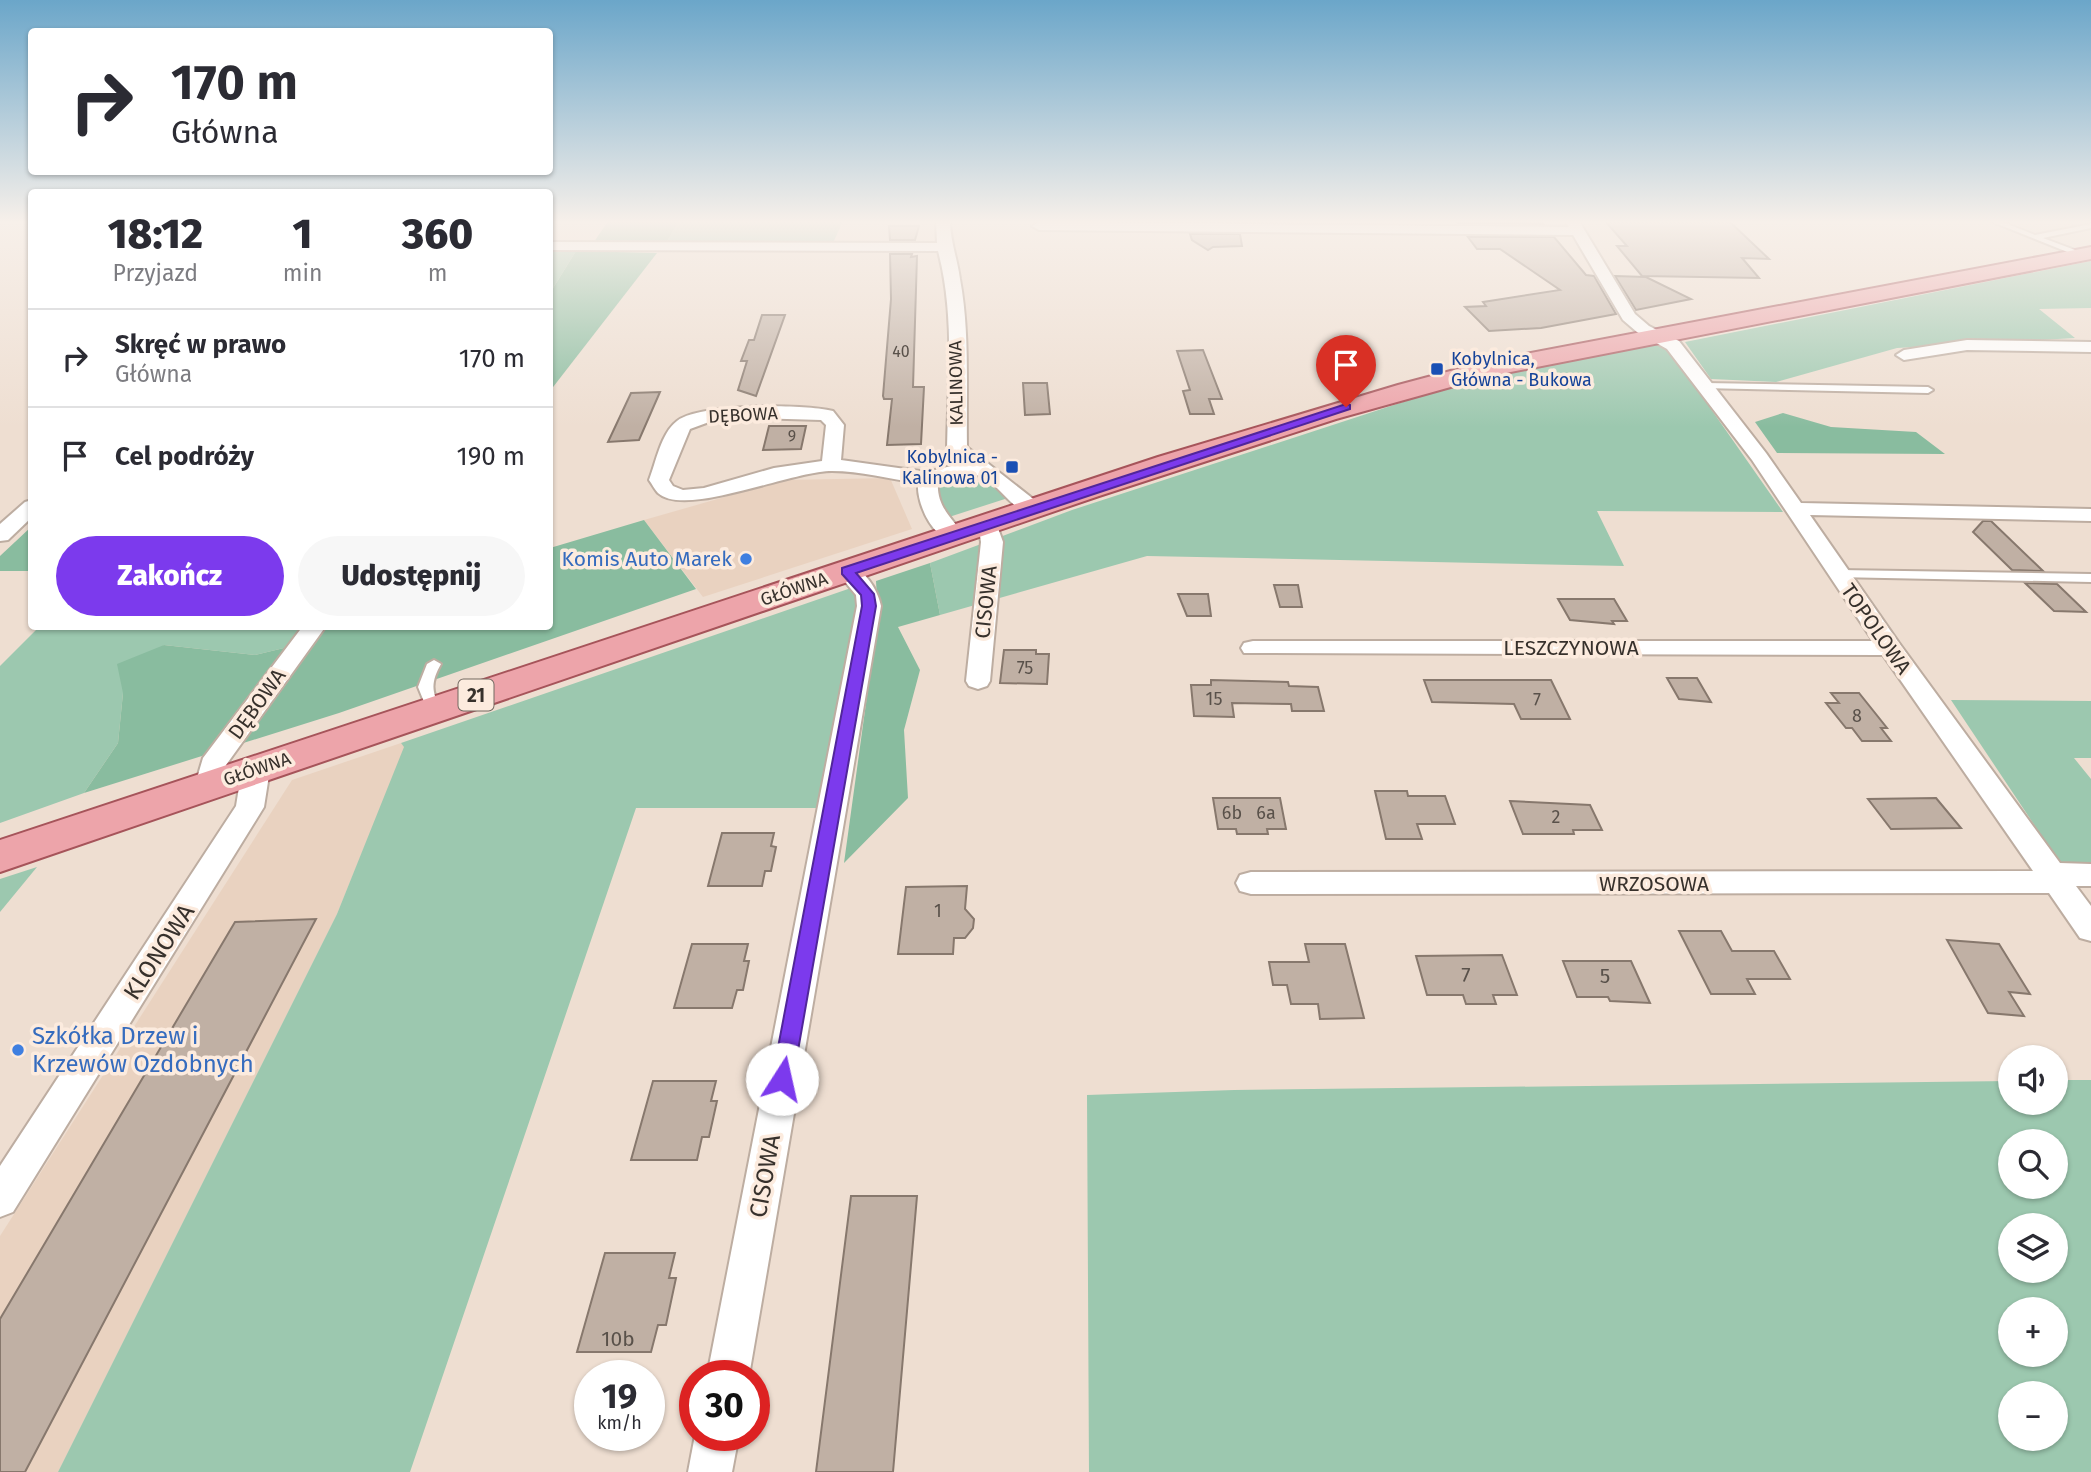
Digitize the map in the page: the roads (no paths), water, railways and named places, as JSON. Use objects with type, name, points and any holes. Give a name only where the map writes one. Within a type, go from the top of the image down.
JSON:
[{"type":"main road","name":"GŁÓWNA","points":[[0,856],[1297,421],[1395,392],[1488,369],[1896,290]]},
{"type":"street","name":"KALINOWA","points":[[954,290],[957,449],[1034,509]]},
{"type":"street","name":"TOPOLOWA","points":[[1612,290],[1629,317],[1643,329],[1673,345],[1759,457],[1889,649],[2091,929]]},
{"type":"street","points":[[1904,355],[1967,345],[2091,348]]},
{"type":"street","name":"DĘBOWA","points":[[831,465],[835,425],[827,415],[809,412],[713,415],[693,418],[681,427],[660,480],[666,490],[681,496],[705,494],[774,474],[831,465],[928,478]]},
{"type":"street","points":[[953,536],[930,508],[926,490],[928,478],[960,468],[980,469]]},
{"type":"street","points":[[1794,509],[2091,515]]},
{"type":"street","points":[[0,535],[28,510]]},
{"type":"street","name":"CISOWA","points":[[978,681],[992,542],[988,524]]},
{"type":"street","name":"CISOWA","points":[[731,1360],[869,606],[867,594],[847,571]]},
{"type":"street","name":"DĘBOWA","points":[[209,785],[213,764],[311,630]]},
{"type":"street","name":"LESZCZYNOWA","points":[[1253,648],[1889,649]]},
{"type":"street","name":"KLONOWA","points":[[0,1199],[250,807],[256,769]]},
{"type":"street","name":"WRZOSOWA","points":[[1251,883],[2055,878],[2091,875]]},
{"type":"street","points":[[710,1472],[714,1451]]},
{"type":"lane","points":[[1705,386],[1928,390]]},
{"type":"lane","points":[[1839,574],[2091,578]]},
{"type":"lane","points":[[434,664],[424,682],[425,693],[434,709]]},
{"type":"place","name":"Kobylnica, Główna - Bukowa","points":[[1437,369]]},
{"type":"place","name":"Kobylnica - Kalinowa 01","points":[[1012,467]]},
{"type":"place","name":"Komis Auto Marek","points":[[746,559]]},
{"type":"place","name":"Szkółka Drzew i Krzewów Ozdobnych","points":[[18,1050]]}]
